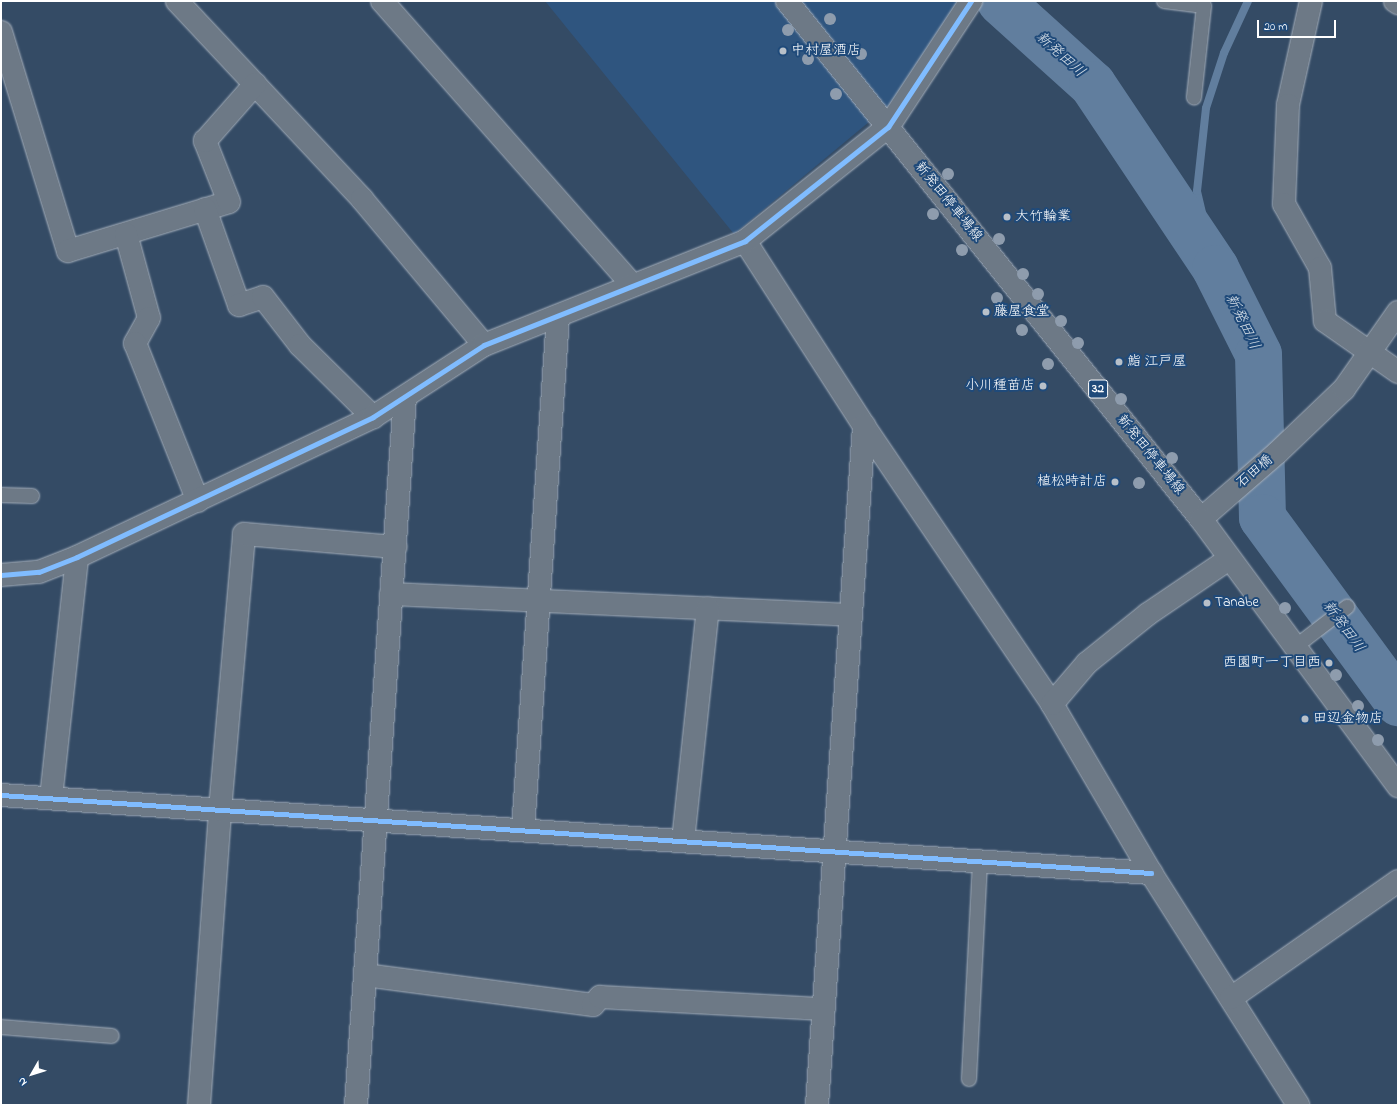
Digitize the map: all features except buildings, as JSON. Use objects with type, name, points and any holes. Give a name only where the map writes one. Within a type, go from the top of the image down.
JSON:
[{"type":"street","points":[[177,1],[362,199],[484,345]]},
{"type":"street","points":[[382,1],[632,285]]},
{"type":"street","name":"新発田停車場線","points":[[788,1],[1201,519],[1229,559],[1398,786]]},
{"type":"street","points":[[1311,1],[1288,106],[1284,204],[1320,268],[1325,321],[1370,354],[1398,372]]},
{"type":"street","points":[[1,575],[39,572],[77,557],[373,417],[405,398],[484,345],[745,241],[888,127],[970,2]]},
{"type":"street","points":[[3,46],[68,251],[229,202],[205,141],[255,84]]},
{"type":"street","points":[[204,209],[239,305],[263,297],[300,345],[373,417]]},
{"type":"street","points":[[126,234],[149,318],[135,343],[198,500]]},
{"type":"street","points":[[745,241],[864,426],[1052,704],[1151,873],[1298,1105]]},
{"type":"street","name":"石田橋","points":[[1201,519],[1277,453],[1344,389],[1398,312]]},
{"type":"street","points":[[523,830],[558,316]]},
{"type":"street","points":[[356,1105],[405,398]]},
{"type":"street","points":[[817,1105],[864,426]]},
{"type":"street","points":[[199,1105],[220,810],[244,534],[395,547]]},
{"type":"street","points":[[51,798],[77,557]]},
{"type":"street","points":[[1052,704],[1087,663],[1148,614],[1229,559]]},
{"type":"street","points":[[391,594],[538,602],[851,615]]},
{"type":"street","points":[[683,841],[708,608]]},
{"type":"street","points":[[1,795],[1151,873]]},
{"type":"street","points":[[1231,998],[1398,881]]},
{"type":"street","points":[[365,975],[593,1005],[600,997],[824,1009]]},
{"type":"street","points":[[1283,1105],[1285,1083]]},
{"type":"lane","points":[[1164,1],[1204,6],[1194,97]]},
{"type":"lane","points":[[1,495],[32,496]]},
{"type":"lane","points":[[1295,648],[1347,607]]},
{"type":"lane","points":[[969,1079],[980,862]]},
{"type":"lane","points":[[1,1027],[112,1036]]},
{"type":"shaded area","points":[[545,1],[966,1],[899,97],[734,234]]},
{"type":"waterway","name":"新発田川","points":[[1000,1],[1092,84],[1215,268],[1258,354],[1262,517],[1398,702]]},
{"type":"waterway","points":[[1215,268],[1197,191],[1206,108],[1224,53],[1248,1]]},
{"type":"cycle path","points":[[1,575],[39,572],[77,557],[373,417],[484,345],[745,241],[888,127],[971,1]]},
{"type":"cycle path","points":[[1,795],[1151,873]]},
{"type":"place","name":"中村屋酒店","points":[[783,51]]},
{"type":"place","name":"大竹輪業","points":[[1007,217]]},
{"type":"place","name":"藤屋食堂","points":[[986,312]]},
{"type":"place","name":"鮨 江戸屋","points":[[1119,362]]},
{"type":"place","name":"小川種苗店","points":[[1043,386]]},
{"type":"place","name":"植松時計店","points":[[1115,482]]},
{"type":"place","name":"Tanabe","points":[[1207,603]]},
{"type":"place","name":"西園町一丁目西","points":[[1329,663]]},
{"type":"place","name":"田辺金物店","points":[[1305,719]]}]
